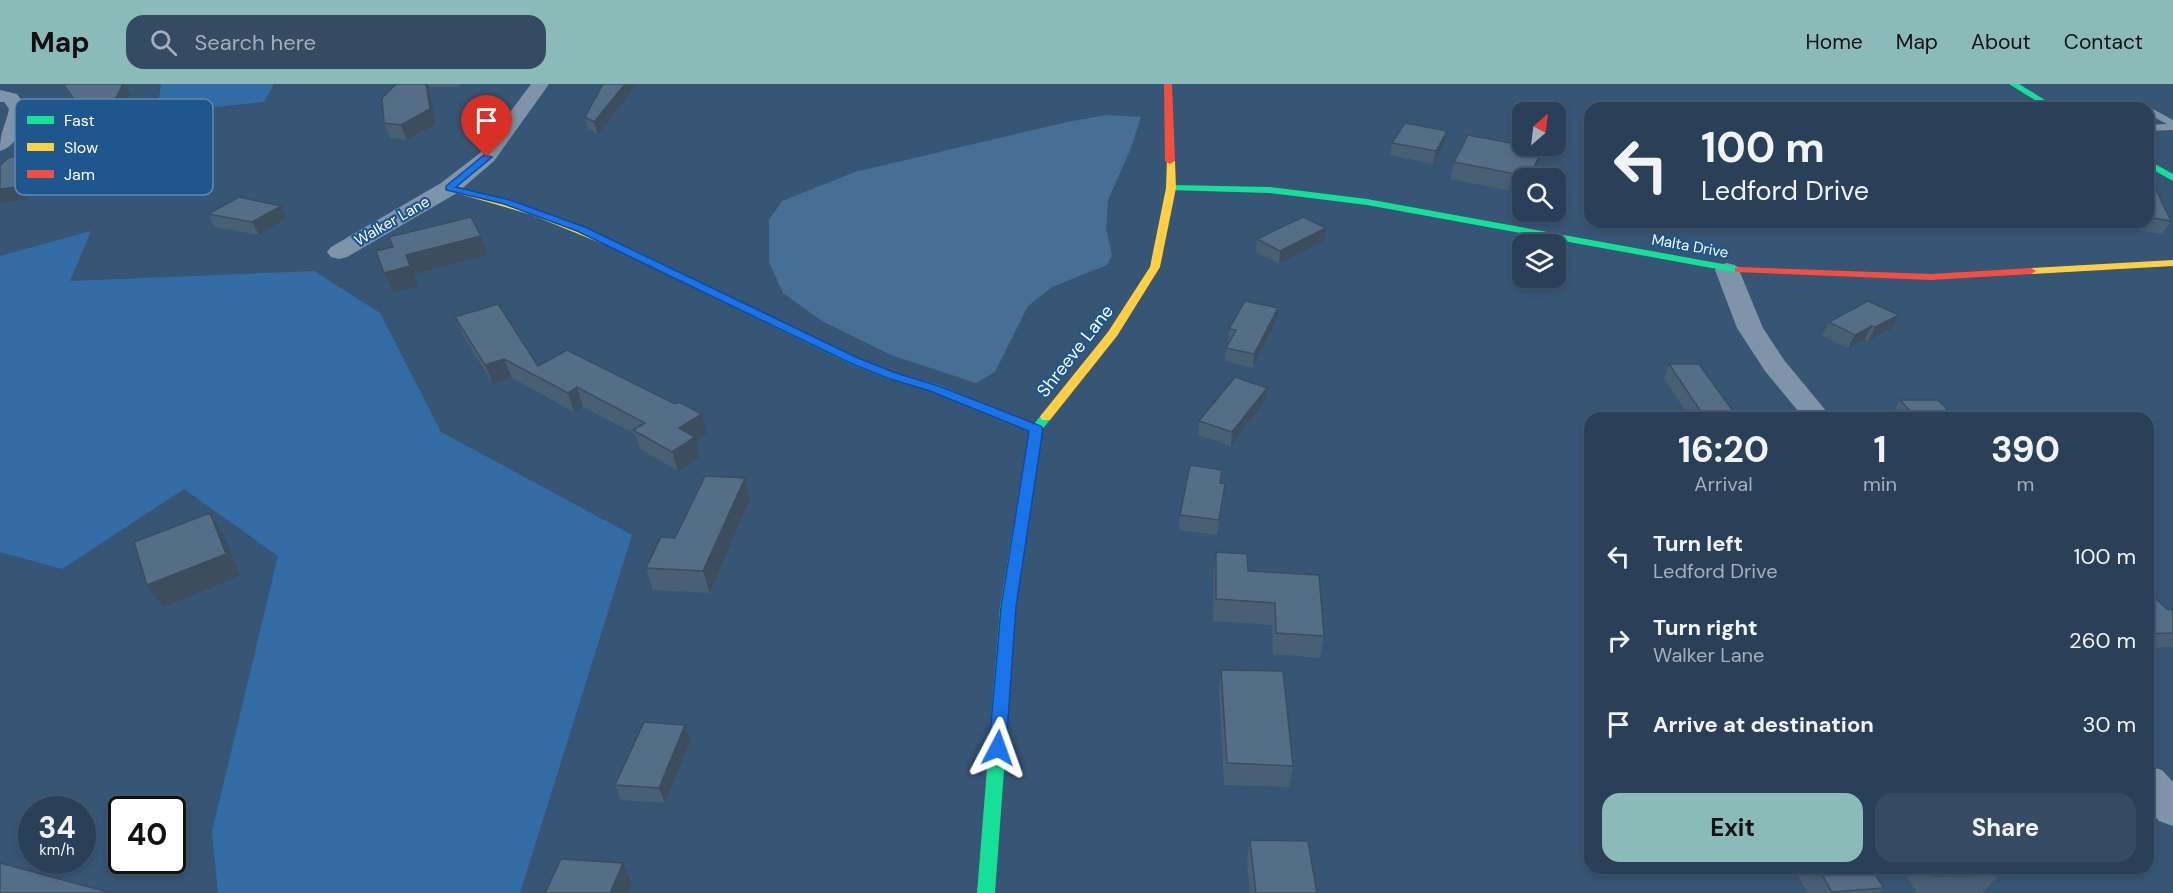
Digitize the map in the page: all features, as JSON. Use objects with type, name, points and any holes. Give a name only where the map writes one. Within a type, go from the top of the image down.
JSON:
[{"type":"street","name":"Walker Lane","points":[[339,252],[449,188],[487,157],[540,84]]},
{"type":"street","name":"Shreeve Lane","points":[[1036,429],[1113,334],[1155,267],[1171,189],[1168,84]]},
{"type":"street","points":[[2013,84],[2044,102]]},
{"type":"street","points":[[0,96],[10,99],[15,104]]},
{"type":"street","points":[[0,145],[15,125]]},
{"type":"street","points":[[2154,167],[2173,178]]},
{"type":"street","points":[[449,188],[507,202],[581,229],[854,361],[892,376],[935,388],[1036,429],[1008,607],[986,893]]},
{"type":"street","name":"Malta Drive","points":[[1171,189],[1269,190],[1367,202],[1474,220],[1727,270],[1931,277],[2173,263]]},
{"type":"street","points":[[1727,270],[1750,328],[1774,365],[1813,412]]},
{"type":"street","points":[[2154,788],[2173,809]]},
{"type":"lane","points":[[2154,114],[2173,126]]},
{"type":"lane","points":[[2154,128],[2173,126]]},
{"type":"shaded area","points":[[161,84],[274,84],[264,102],[213,107],[213,99],[159,99]]},
{"type":"shaded area","points":[[1107,115],[1141,117],[1131,148],[1108,200],[1106,228],[1112,255],[1107,265],[1052,287],[1028,306],[995,372],[976,383],[891,355],[822,321],[783,293],[769,262],[769,220],[782,201],[855,172],[1067,122]]},
{"type":"shaded area","points":[[91,231],[70,281],[314,271],[380,313],[441,432],[632,535],[520,893],[218,893],[212,832],[278,556],[184,489],[62,569],[0,552],[0,256]]},
{"type":"building","points":[[63,84],[123,84],[116,99],[74,99]]},
{"type":"building","points":[[396,84],[426,84],[430,109],[401,125],[384,123],[382,98]]},
{"type":"building","points":[[603,84],[625,84],[594,122],[585,117]]},
{"type":"building","points":[[1405,123],[1447,131],[1436,151],[1392,143]]},
{"type":"building","points":[[1468,135],[1512,143],[1512,156],[1539,156],[1533,168],[1512,168],[1512,173],[1454,162]]},
{"type":"building","points":[[15,156],[15,187],[0,189],[0,165],[10,157]]},
{"type":"building","points":[[2154,188],[2155,188],[2171,221],[2154,218]]},
{"type":"building","points":[[239,197],[281,206],[252,222],[208,214]]},
{"type":"building","points":[[471,217],[481,236],[406,255],[410,266],[384,273],[376,251],[393,247],[389,237]]},
{"type":"building","points":[[1303,217],[1326,228],[1280,251],[1257,239]]},
{"type":"building","points":[[1245,301],[1278,308],[1254,354],[1226,348],[1236,330],[1229,329]]},
{"type":"building","points":[[1868,301],[1899,315],[1855,335],[1829,322]]},
{"type":"building","points":[[498,304],[538,366],[567,350],[675,404],[679,402],[702,414],[679,428],[695,437],[672,452],[633,430],[645,423],[577,387],[568,393],[504,359],[485,365],[455,317]]},
{"type":"building","points":[[1669,364],[1699,364],[1734,412],[1701,412]]},
{"type":"building","points":[[1235,377],[1267,388],[1232,432],[1199,421]]},
{"type":"building","points":[[1900,400],[1938,400],[1950,412],[1911,412]]},
{"type":"building","points":[[1190,465],[1222,470],[1220,483],[1225,484],[1219,520],[1180,515]]},
{"type":"building","points":[[705,476],[745,478],[703,571],[646,568],[661,537],[675,538]]},
{"type":"building","points":[[210,513],[226,554],[147,585],[134,542]]},
{"type":"building","points":[[1216,552],[1247,554],[1248,571],[1319,575],[1324,636],[1276,633],[1275,603],[1216,599]]},
{"type":"building","points":[[2154,597],[2167,609],[2173,610],[2173,633],[2154,634]]},
{"type":"building","points":[[1221,670],[1283,671],[1293,766],[1227,763]]},
{"type":"building","points":[[644,722],[685,725],[659,788],[615,785]]},
{"type":"building","points":[[1250,840],[1308,841],[1317,893],[1256,893]]},
{"type":"building","points":[[561,859],[623,863],[610,893],[545,893]]},
{"type":"building","points":[[0,863],[18,868],[18,874],[41,874],[111,893],[0,893]]},
{"type":"building","points":[[1822,874],[1875,874],[1884,888],[1832,892]]},
{"type":"building","points":[[1933,874],[1999,875],[1934,876]]},
{"type":"traffic: fast","points":[[2013,84],[2044,102]]},
{"type":"traffic: fast","points":[[2154,167],[2173,178]]},
{"type":"traffic: fast","points":[[1171,188],[1269,190],[1367,202],[1739,270]]},
{"type":"traffic: fast","points":[[619,247],[854,361],[892,376],[935,388],[1036,429]]},
{"type":"traffic: fast","points":[[986,893],[1008,607],[1036,429],[1046,417]]},
{"type":"traffic: slow","points":[[1046,417],[1113,334],[1155,267],[1171,188],[1170,161]]},
{"type":"traffic: slow","points":[[449,188],[535,213],[619,247]]},
{"type":"traffic: slow","points":[[2031,271],[2173,263]]},
{"type":"traffic: jam","points":[[1168,84],[1170,161]]},
{"type":"traffic: jam","points":[[1739,270],[1931,277],[2031,271]]},
{"type":"route","points":[[487,157],[449,188],[507,202],[581,229],[854,361],[892,376],[935,388],[1036,429],[1008,607],[998,748]]}]
